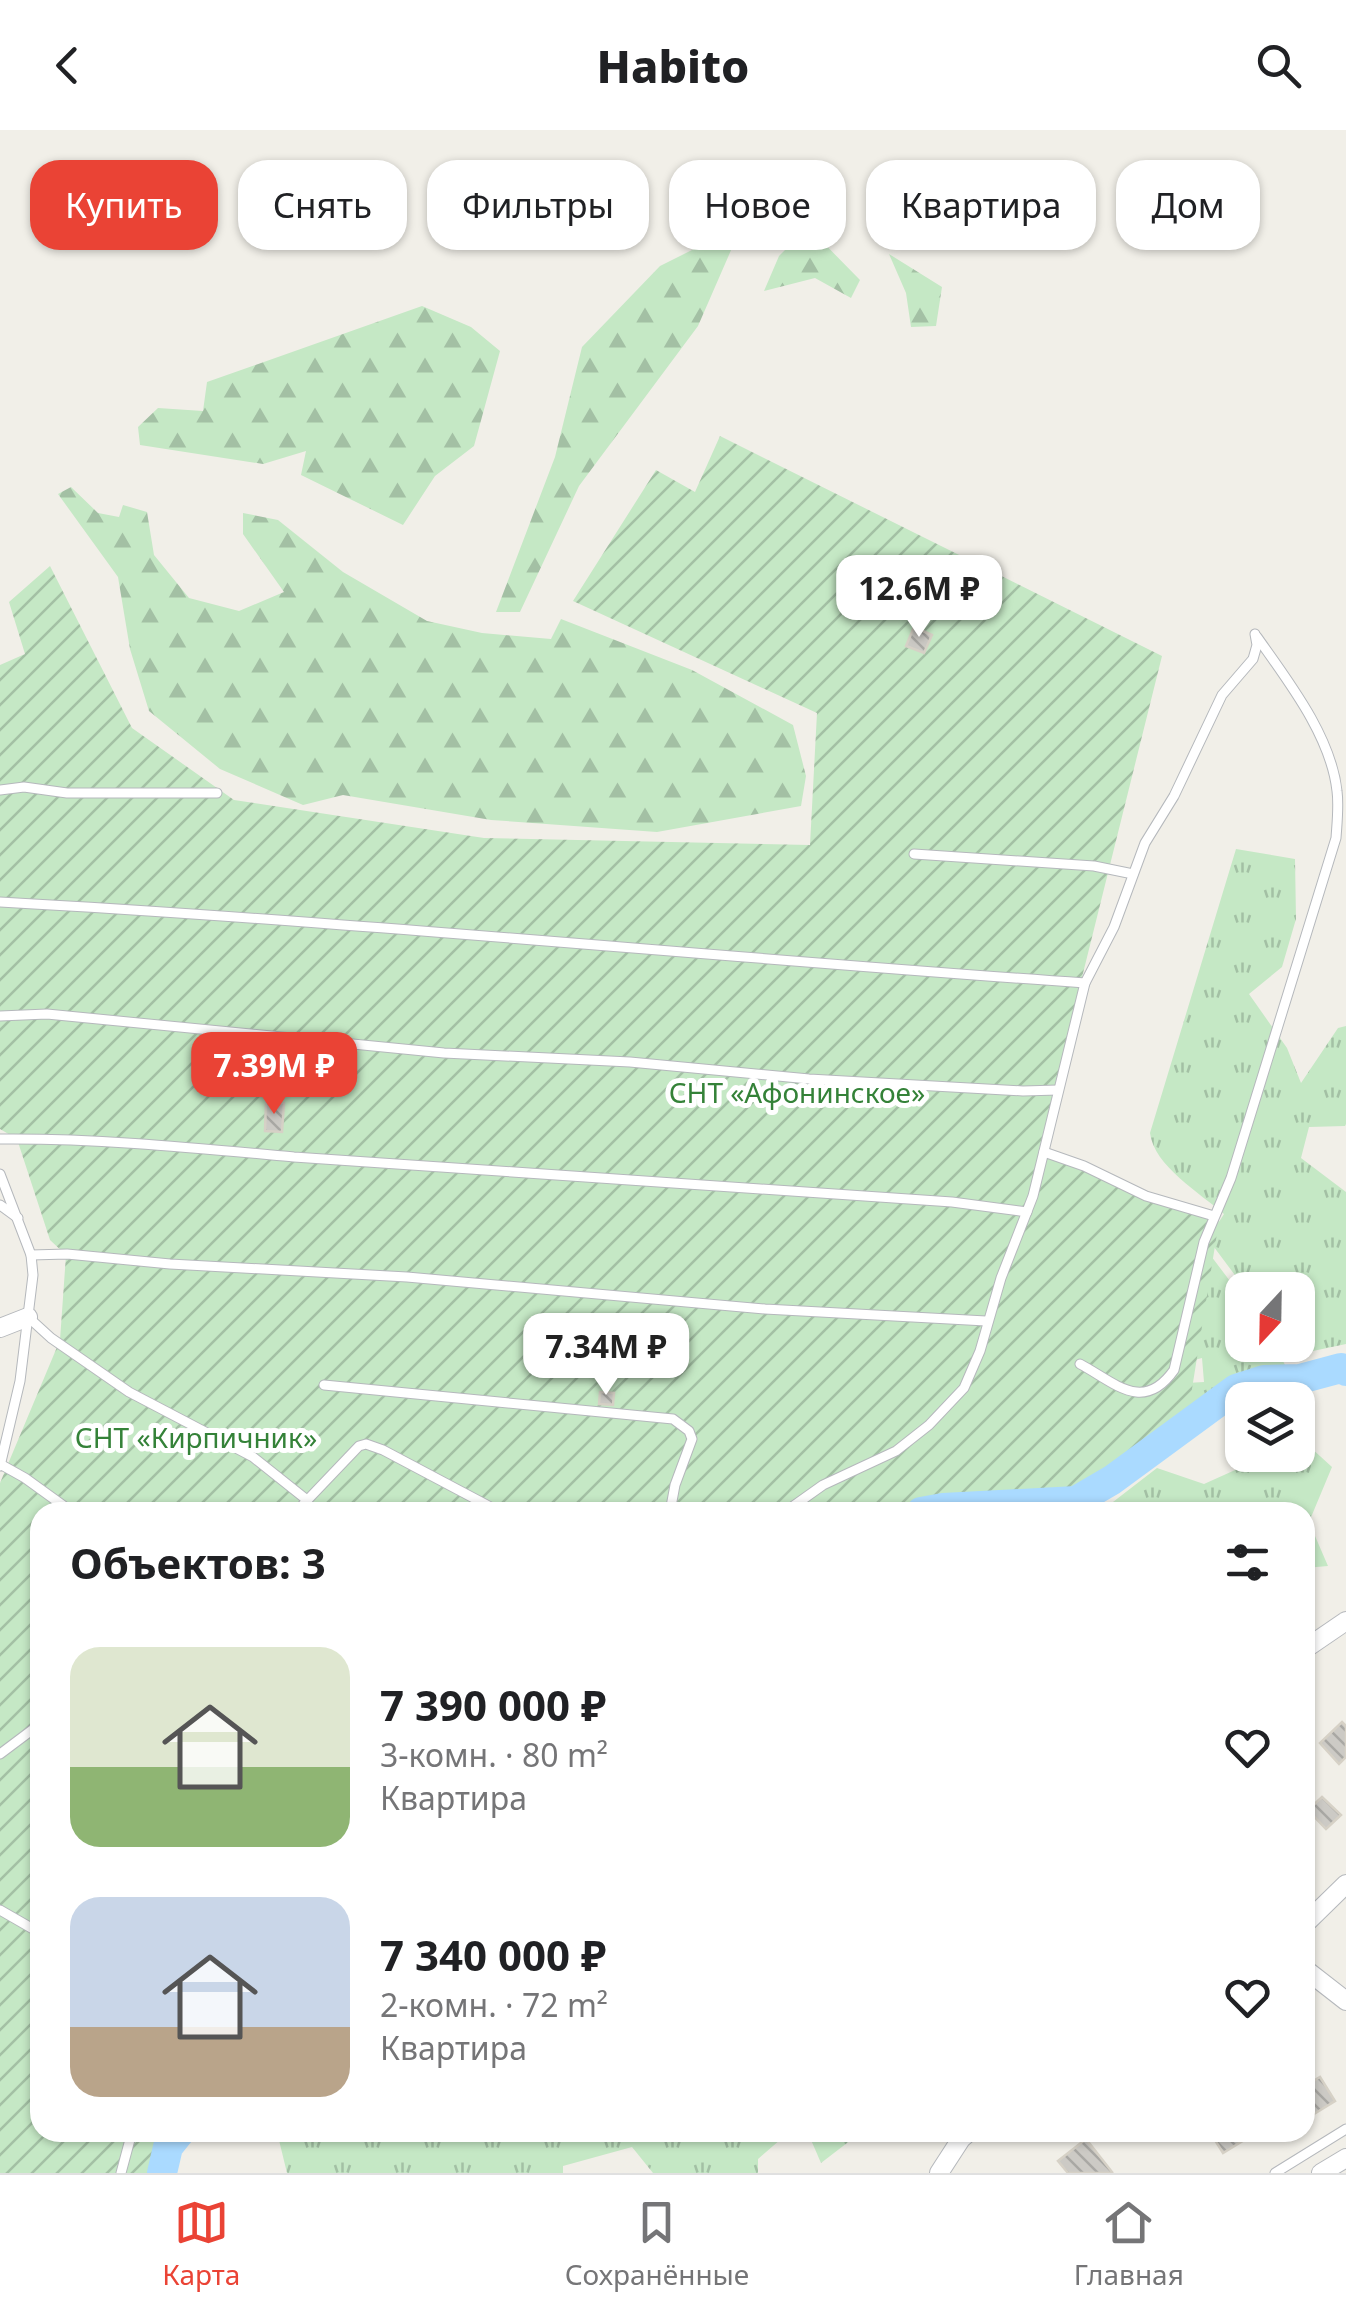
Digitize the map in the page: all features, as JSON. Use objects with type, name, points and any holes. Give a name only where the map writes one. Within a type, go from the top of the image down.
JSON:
[{"type":"street","points":[[0,1328],[28,1317]]},
{"type":"street","points":[[1315,1642],[1346,1622]]},
{"type":"street","points":[[1315,1914],[1346,1884]]},
{"type":"street","points":[[1315,1977],[1346,2000]]},
{"type":"street","points":[[939,2173],[961,2142]]},
{"type":"street","points":[[1321,2173],[1346,2158]]},
{"type":"lane","points":[[799,1502],[823,1485],[896,1451],[955,1400],[972,1372],[986,1322],[1027,1212],[1086,984],[1114,926],[1145,843],[1174,796],[1222,695],[1253,659],[1258,645],[1256,634],[1311,722],[1333,769],[1338,792],[1336,838],[1231,1178],[1198,1263],[1178,1360],[1168,1379],[1144,1393],[1132,1392],[1080,1364]]},
{"type":"lane","points":[[0,790],[24,787],[67,793],[217,793]]},
{"type":"lane","points":[[914,854],[1094,866],[1133,874]]},
{"type":"lane","points":[[0,902],[224,915],[1086,984]]},
{"type":"lane","points":[[0,1016],[46,1014],[444,1053],[630,1062],[1023,1092],[1058,1090]]},
{"type":"lane","points":[[0,1139],[63,1138],[952,1202],[1027,1212]]},
{"type":"lane","points":[[1044,1152],[1146,1196],[1214,1216]]},
{"type":"lane","points":[[0,1174],[32,1255],[32,1300],[20,1381],[0,1465],[58,1502]]},
{"type":"lane","points":[[0,1205],[20,1220]]},
{"type":"lane","points":[[32,1255],[407,1276],[766,1309],[986,1322]]},
{"type":"lane","points":[[28,1317],[51,1338],[129,1392],[254,1457],[307,1500],[359,1446],[366,1444],[481,1502]]},
{"type":"lane","points":[[324,1385],[673,1419],[689,1431],[692,1439],[672,1502]]},
{"type":"lane","points":[[0,1754],[30,1732]]},
{"type":"lane","points":[[0,1910],[30,1926]]},
{"type":"lane","points":[[1274,2173],[1346,2129]]},
{"type":"lane","points":[[121,2173],[129,2142]]},
{"type":"green space","points":[[692,250],[731,250],[698,326],[579,486],[520,612],[496,612],[555,457],[582,347],[660,266]]},
{"type":"green space","points":[[785,250],[831,250],[860,280],[851,298],[815,278],[764,291]]},
{"type":"green space","points":[[889,254],[942,287],[936,326],[911,327],[906,293]]},
{"type":"green space","points":[[422,306],[471,327],[500,351],[474,446],[435,476],[403,525],[301,475],[306,451],[263,464],[140,445],[138,427],[158,408],[203,411],[207,382]]},
{"type":"green space","name":"СНТ «Афонинское»","points":[[720,436],[1162,656],[1038,1154],[1219,1221],[1186,1426],[1076,1501],[30,1502],[30,2142],[163,2142],[152,2173],[0,2173],[0,1483],[60,1340],[66,1255],[50,1240],[17,1139],[0,1129],[0,665],[25,654],[9,602],[50,566],[132,728],[234,800],[484,838],[810,845],[817,713],[573,601],[656,470],[695,492]]},
{"type":"green space","points":[[71,487],[98,513],[119,517],[123,505],[147,512],[154,555],[189,598],[239,611],[284,592],[243,534],[243,513],[278,520],[343,572],[427,621],[482,633],[551,639],[561,619],[692,670],[793,725],[806,776],[801,806],[657,832],[491,820],[343,795],[303,805],[220,769],[149,711],[130,649],[118,577],[58,494]]},
{"type":"green space","points":[[1236,849],[1295,859],[1296,919],[1282,967],[1249,994],[1287,1048],[1301,1083],[1338,1028],[1346,1026],[1346,1124],[1309,1127],[1301,1158],[1346,1192],[1346,1344],[1315,1351],[1315,1272],[1233,1272],[1208,1239],[1224,1214],[1169,1168],[1153,1145],[1150,1133]]},
{"type":"green space","points":[[1205,1248],[1225,1274],[1225,1362],[1284,1362],[1290,1375],[1225,1382],[1225,1390],[1189,1417],[1167,1414],[1169,1384],[1204,1382],[1202,1358],[1183,1363]]},
{"type":"green space","points":[[1315,1452],[1332,1467],[1315,1508],[1315,1502],[1113,1502],[1157,1468],[1204,1484],[1231,1472],[1315,1472]]},
{"type":"green space","points":[[1315,1536],[1328,1566],[1315,1567]]},
{"type":"green space","points":[[279,2142],[778,2142],[758,2159],[758,2173],[653,2173],[632,2147],[563,2166],[563,2173],[287,2173]]},
{"type":"green space","points":[[812,2142],[848,2142],[821,2163]]},
{"type":"building","points":[[914,627],[932,635],[924,653],[906,646]]},
{"type":"building","points":[[266,1102],[284,1103],[282,1132],[265,1131]]},
{"type":"building","points":[[600,1392],[614,1393],[613,1405],[599,1404]]},
{"type":"building","points":[[1342,1722],[1346,1726],[1346,1757],[1339,1764],[1320,1743]]},
{"type":"building","points":[[1322,1797],[1341,1815],[1326,1829],[1315,1817],[1315,1804]]},
{"type":"building","points":[[1320,2077],[1335,2101],[1315,2113],[1315,2080]]},
{"type":"building","points":[[1082,2142],[1088,2142],[1112,2172],[1068,2173],[1058,2161]]},
{"type":"building","points":[[1216,2142],[1241,2142],[1223,2153]]},
{"type":"waterway","points":[[1057,1502],[1076,1501],[1112,1480],[1236,1389],[1264,1380],[1300,1379],[1341,1368],[1346,1371]]},
{"type":"waterway","points":[[162,2173],[172,2142]]},
{"type":"park label","name":"СНТ «Кирпичник»","points":[[196,1438]]}]
